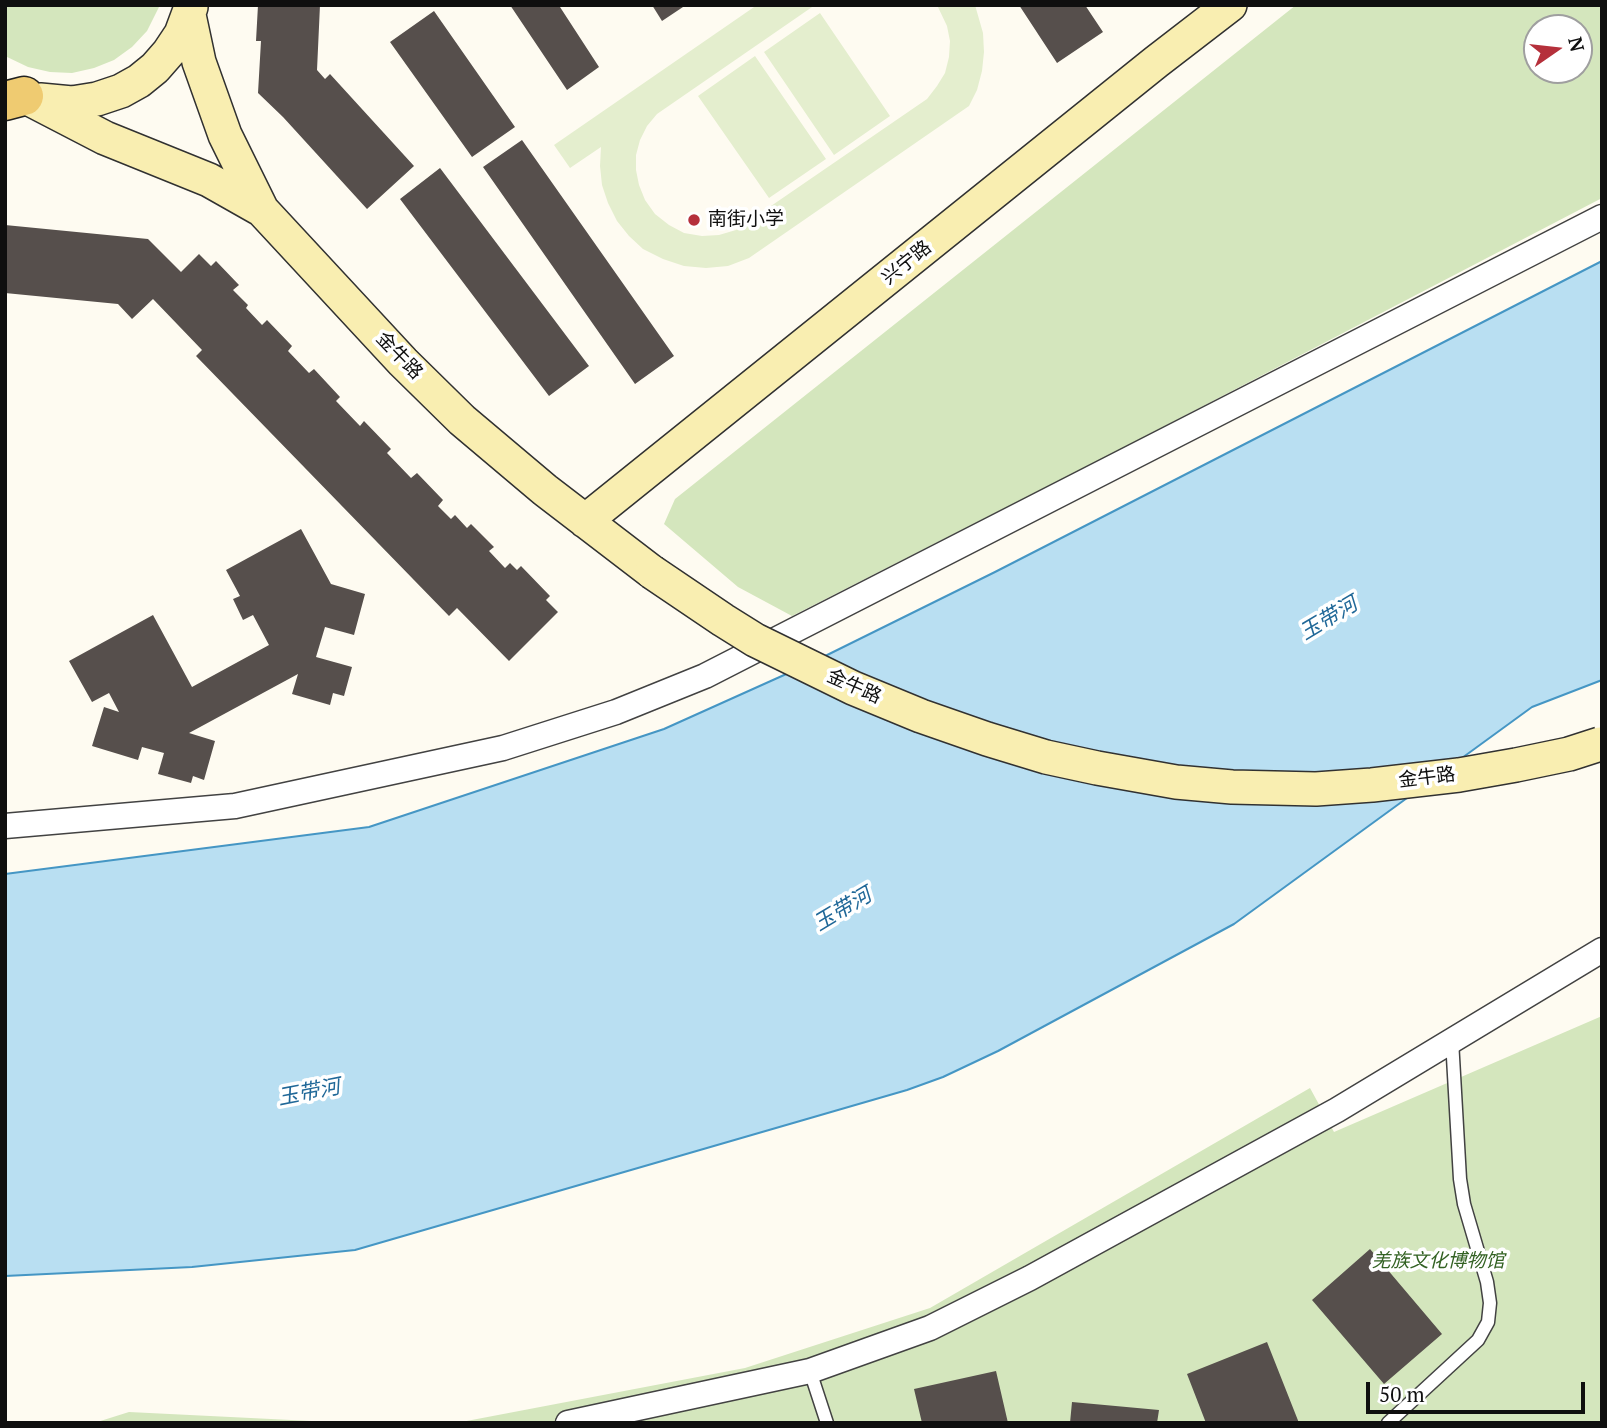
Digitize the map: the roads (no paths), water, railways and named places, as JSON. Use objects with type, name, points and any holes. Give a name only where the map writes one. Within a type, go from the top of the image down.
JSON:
[{"type":"main road","name":"兴宁路","points":[[585,521],[1230,5]]},
{"type":"main road","points":[[11,95],[47,102],[72,103],[121,91],[139,81],[169,52],[181,34],[190,10]]},
{"type":"main road","points":[[190,10],[199,62],[225,135],[262,210]]},
{"type":"main road","points":[[11,95],[105,138],[209,180],[262,210]]},
{"type":"main road","name":"金牛路","points":[[262,210],[403,362],[463,420],[585,521],[652,572],[755,640],[853,688],[921,716],[987,740],[1046,757],[1176,782],[1232,787],[1316,789],[1372,785],[1471,773],[1569,754],[1601,743]]},
{"type":"street","points":[[5,826],[235,806],[503,748],[616,712],[705,676],[1602,217]]},
{"type":"street","points":[[568,1423],[810,1371],[930,1328],[1030,1278],[1337,1110],[1602,950]]},
{"type":"lane","points":[[1388,1423],[1478,1340],[1488,1322],[1490,1303],[1487,1282],[1464,1204],[1460,1179],[1452,1040]]},
{"type":"lane","points":[[810,1371],[827,1423]]},
{"type":"water","name":"玉带河","points":[[1602,261],[1602,680],[1532,707],[1234,924],[998,1051],[943,1077],[907,1090],[355,1250],[192,1267],[5,1276],[5,874],[369,827],[664,729],[813,662],[995,572]]},
{"type":"place","name":"南街小学","points":[[694,220]]},
{"type":"park label","name":"羌族文化博物馆","points":[[1438,1262]]}]
